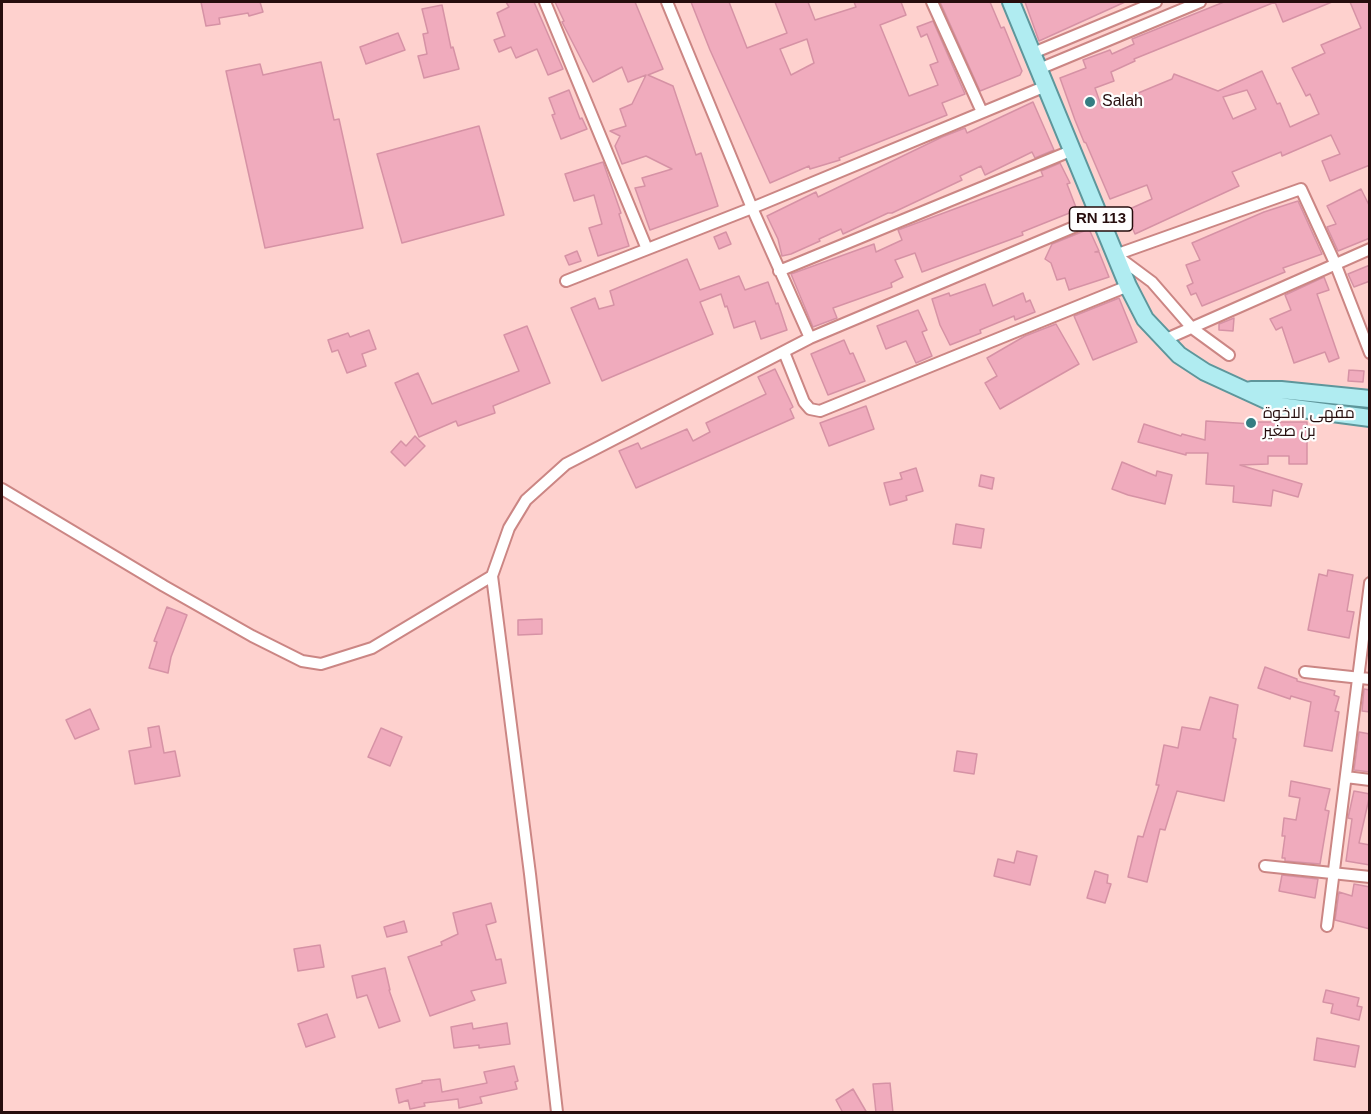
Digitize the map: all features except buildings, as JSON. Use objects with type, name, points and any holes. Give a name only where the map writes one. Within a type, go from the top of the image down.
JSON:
[{"type":"main road","name":"RN 113","points":[[1011,2],[1128,286],[1145,319],[1179,355],[1205,372],[1279,406],[1370,418]]},
{"type":"main road","name":"RN 113","points":[[1245,390],[1281,390],[1370,399]]},
{"type":"street","points":[[545,2],[647,249]]},
{"type":"street","points":[[667,2],[752,208],[810,338]]},
{"type":"street","points":[[932,2],[982,112]]},
{"type":"street","points":[[1036,61],[1156,2]]},
{"type":"street","points":[[1036,61],[1200,2]]},
{"type":"street","points":[[566,281],[752,208],[1046,86]]},
{"type":"street","points":[[779,271],[1072,150]]},
{"type":"street","points":[[1115,255],[1301,189],[1335,263],[1370,352]]},
{"type":"street","points":[[557,1113],[530,874],[492,576],[509,528],[526,500],[566,464],[810,338],[1100,216]]},
{"type":"street","points":[[1164,340],[1370,249]]},
{"type":"street","points":[[1115,255],[1152,282],[1192,328],[1229,355]]},
{"type":"street","points":[[783,352],[804,402],[810,409],[820,411],[1128,286]]},
{"type":"street","points":[[2,489],[164,586],[252,636],[302,661],[321,664],[372,648],[492,576]]},
{"type":"street","points":[[1327,926],[1346,777],[1364,679],[1369,584]]},
{"type":"street","points":[[1305,672],[1364,679]]},
{"type":"street","points":[[1346,777],[1370,780]]},
{"type":"street","points":[[1265,866],[1370,877]]},
{"type":"place","name":"Salah","points":[[1090,102]]},
{"type":"place","name":"مقهی الاخوة بن صغير","points":[[1251,423]]}]
